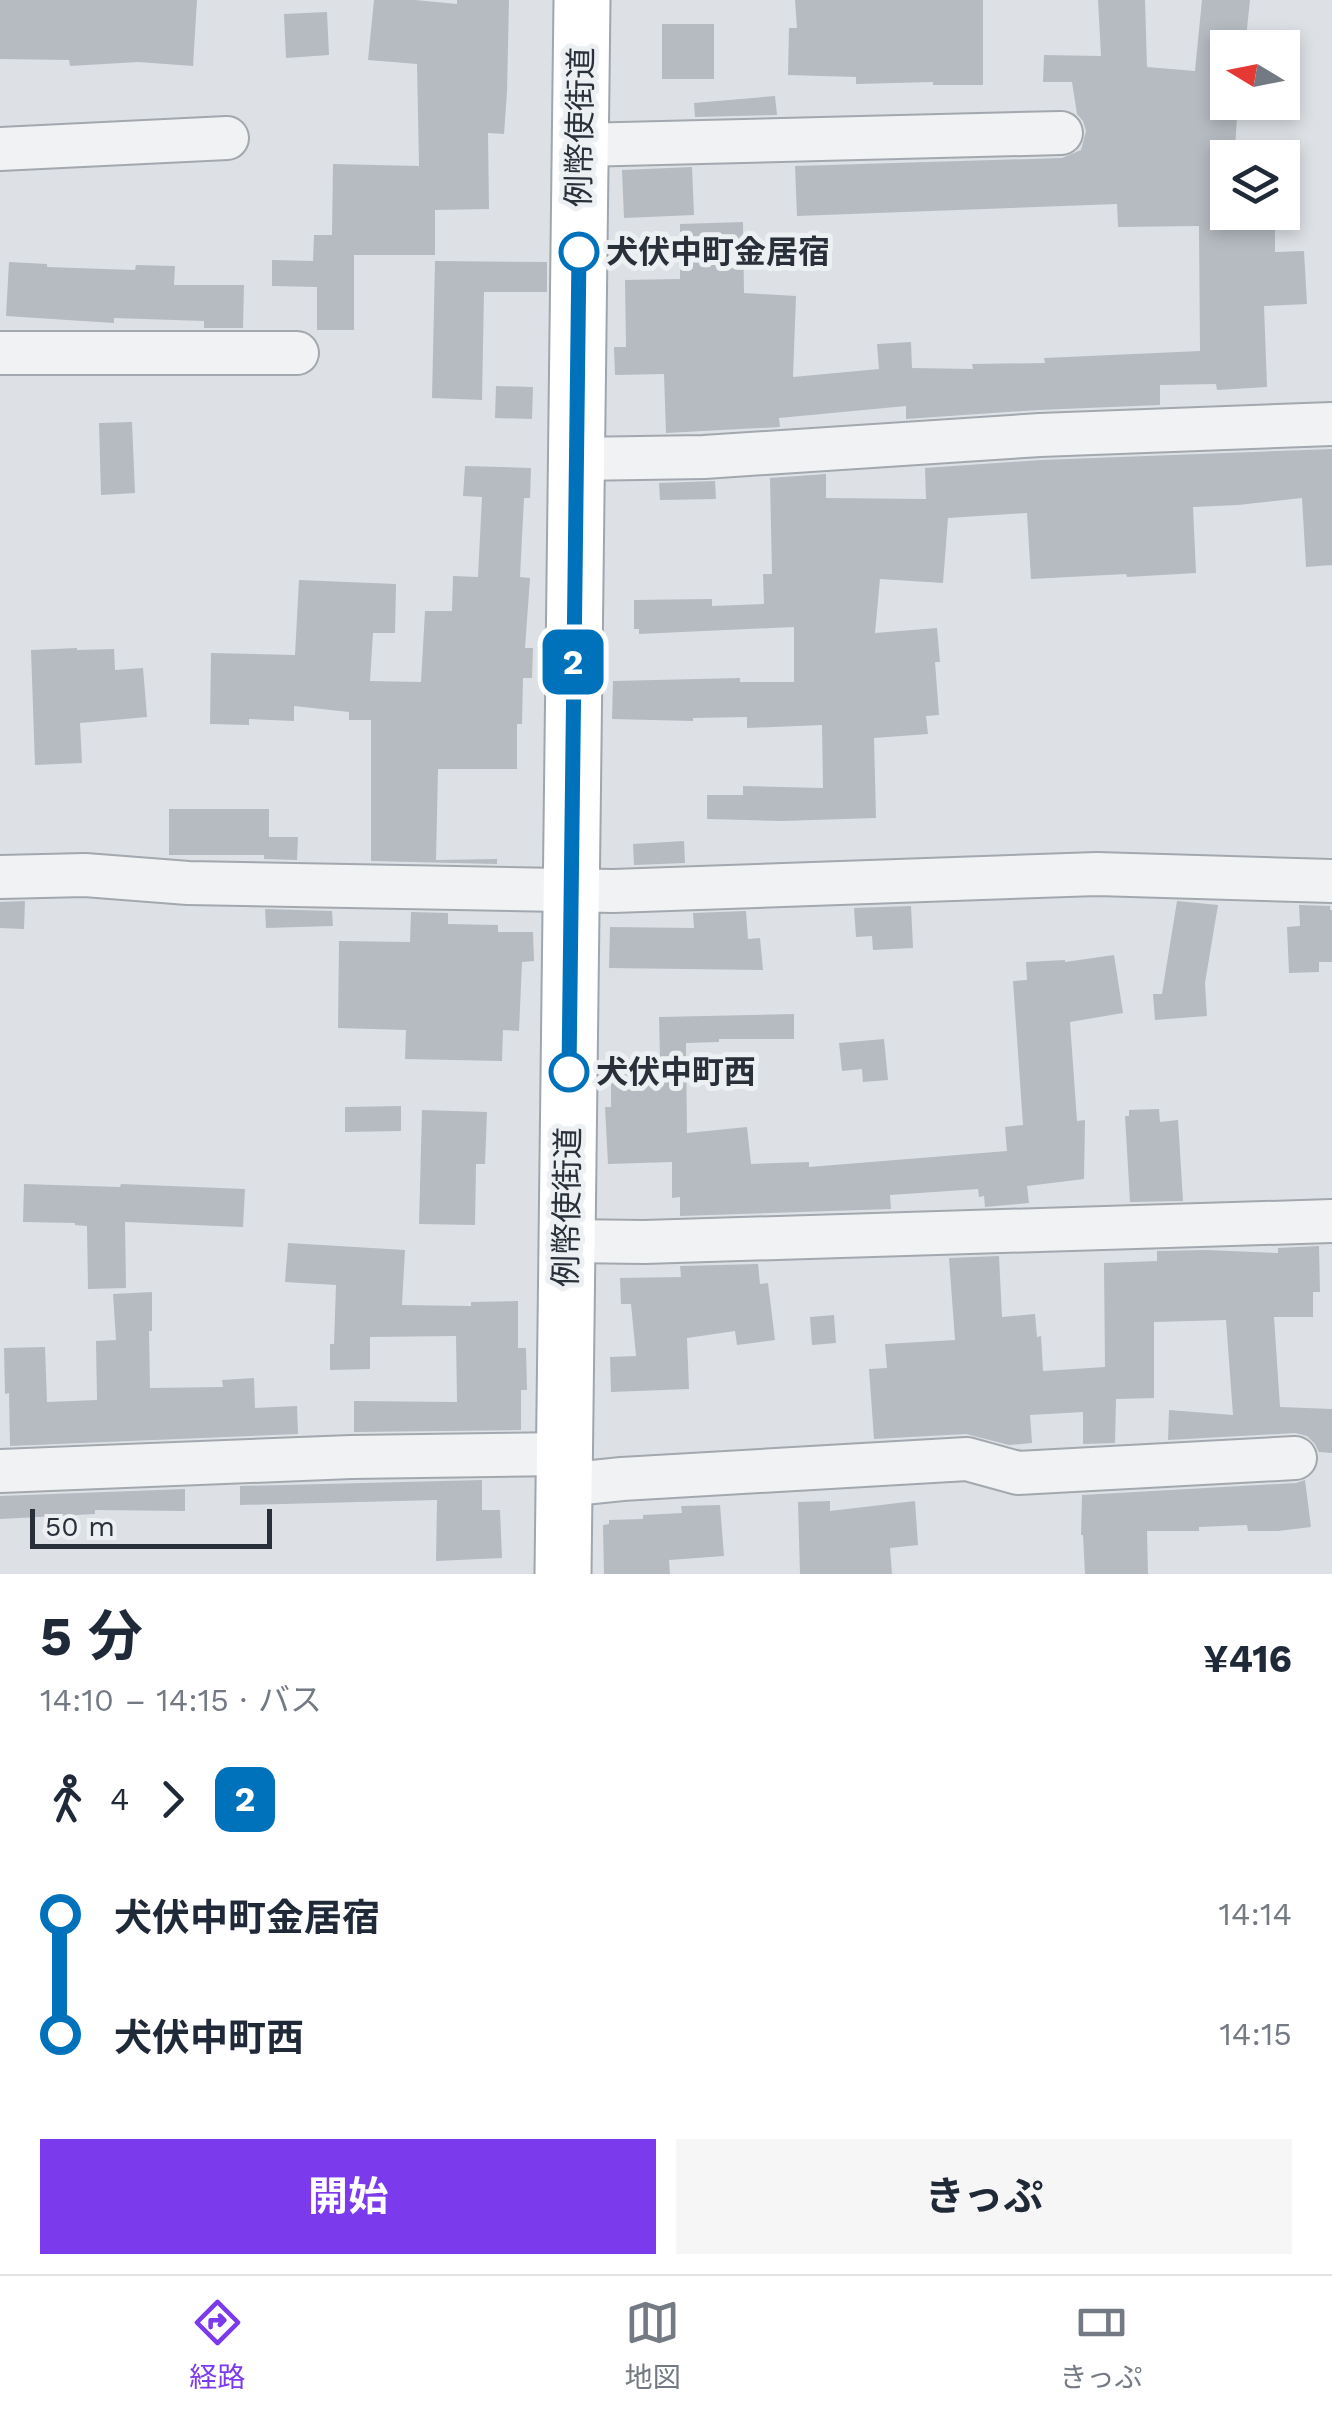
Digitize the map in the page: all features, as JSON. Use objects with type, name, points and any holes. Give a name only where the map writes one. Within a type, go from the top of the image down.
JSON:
[{"type":"main road","name":"例幣使街道","points":[[563,1574],[582,0]]},
{"type":"street","points":[[580,146],[1061,133]]},
{"type":"street","points":[[0,150],[228,138]]},
{"type":"street","points":[[0,353],[297,354]]},
{"type":"street","points":[[576,459],[704,457],[1040,436],[1332,424]]},
{"type":"street","points":[[0,877],[85,875],[188,883],[660,890],[1097,874],[1332,881]]},
{"type":"street","points":[[567,1242],[1332,1221]]},
{"type":"street","points":[[0,1471],[351,1457],[564,1470],[622,1479],[967,1459],[1018,1473],[1296,1458]]},
{"type":"building","points":[[0,0],[197,0],[193,66],[138,62],[70,66],[69,60],[0,59]]},
{"type":"building","points":[[374,0],[457,4],[457,0],[509,0],[504,134],[488,133],[489,209],[435,210],[435,255],[354,255],[354,330],[317,330],[317,287],[272,286],[272,260],[313,261],[314,235],[332,235],[333,164],[419,166],[417,64],[368,60]]},
{"type":"building","points":[[795,0],[983,0],[983,85],[856,84],[856,77],[788,75],[789,28],[797,28]]},
{"type":"building","points":[[1098,0],[1145,0],[1147,67],[1195,71],[1202,0],[1250,0],[1247,30],[1210,30],[1210,120],[1237,120],[1236,140],[1210,140],[1210,230],[1275,230],[1275,252],[1304,251],[1307,304],[1264,306],[1267,387],[1217,390],[1216,384],[1160,385],[1160,405],[906,419],[906,406],[779,418],[780,427],[666,433],[664,374],[615,375],[614,347],[626,347],[625,280],[680,279],[680,224],[743,222],[744,293],[796,296],[793,377],[879,369],[877,344],[911,342],[912,368],[973,369],[972,364],[1045,363],[1044,358],[1200,351],[1199,226],[1118,227],[1117,204],[797,216],[795,166],[1062,158],[1081,150],[1086,131],[1077,114],[1072,82],[1043,82],[1044,55],[1101,56]]},
{"type":"building","points":[[327,12],[329,55],[286,58],[284,14]]},
{"type":"building","points":[[662,24],[714,24],[714,79],[662,79]]},
{"type":"building","points":[[775,96],[777,115],[695,117],[694,103]]},
{"type":"building","points":[[692,167],[694,215],[624,218],[622,170]]},
{"type":"building","points":[[435,261],[547,262],[547,292],[484,292],[482,400],[432,398]]},
{"type":"building","points":[[9,262],[135,270],[136,265],[175,266],[174,285],[244,285],[243,328],[204,328],[204,321],[114,318],[114,323],[6,316]]},
{"type":"building","points":[[496,386],[533,387],[532,419],[495,418]]},
{"type":"building","points":[[132,422],[135,493],[101,495],[99,423]]},
{"type":"building","points":[[1332,449],[1332,565],[1306,567],[1302,498],[1193,507],[1196,573],[1127,577],[1126,574],[1031,579],[1027,513],[948,518],[943,583],[880,579],[875,633],[937,628],[940,662],[935,662],[939,715],[926,716],[928,734],[874,738],[876,818],[707,819],[707,795],[743,795],[743,786],[823,788],[822,725],[747,728],[747,717],[693,721],[612,719],[613,681],[740,678],[740,682],[794,682],[794,627],[639,634],[639,629],[634,629],[634,600],[712,599],[712,606],[764,604],[763,574],[772,574],[770,478],[826,474],[826,498],[926,499],[925,468]]},
{"type":"building","points":[[465,466],[531,468],[530,498],[524,498],[520,577],[530,578],[525,648],[533,648],[532,678],[523,678],[517,769],[438,769],[436,860],[497,859],[497,864],[371,861],[371,720],[349,720],[349,712],[294,706],[294,721],[249,719],[249,725],[210,724],[211,653],[295,655],[299,580],[396,584],[395,633],[373,633],[370,681],[421,682],[425,611],[452,611],[453,576],[478,577],[482,497],[463,496]]},
{"type":"building","points":[[715,481],[716,499],[660,500],[659,483]]},
{"type":"building","points":[[114,649],[115,670],[143,668],[147,717],[80,723],[82,763],[35,765],[31,650]]},
{"type":"building","points":[[169,809],[269,809],[269,837],[298,837],[297,860],[264,859],[264,855],[169,855]]},
{"type":"building","points":[[684,841],[685,863],[634,865],[633,844]]},
{"type":"building","points":[[25,901],[24,929],[0,928],[0,902]]},
{"type":"building","points":[[1177,901],[1218,905],[1205,983],[1207,1016],[1155,1020],[1153,994],[1162,994]]},
{"type":"building","points":[[1299,905],[1330,906],[1332,910],[1332,962],[1319,962],[1319,972],[1289,973],[1287,927],[1300,926]]},
{"type":"building","points":[[911,906],[913,948],[873,950],[872,936],[856,937],[854,908]]},
{"type":"building","points":[[265,909],[332,911],[333,926],[266,928]]},
{"type":"building","points":[[746,911],[748,939],[760,938],[763,970],[609,968],[610,927],[694,928],[693,913]]},
{"type":"building","points":[[411,912],[448,913],[448,924],[498,925],[498,932],[533,932],[534,961],[522,962],[519,1031],[503,1030],[502,1061],[405,1059],[406,1030],[338,1028],[339,941],[410,942]]},
{"type":"building","points":[[1114,955],[1123,1013],[1070,1022],[1077,1121],[1085,1120],[1084,1179],[1027,1186],[1029,1203],[985,1207],[984,1196],[979,1197],[978,1189],[890,1195],[891,1209],[680,1216],[680,1197],[672,1198],[672,1162],[608,1164],[605,1107],[611,1107],[611,1058],[660,1058],[659,1017],[794,1014],[794,1039],[686,1043],[687,1133],[747,1127],[751,1164],[809,1162],[809,1167],[1007,1151],[1005,1127],[1023,1125],[1013,981],[1027,980],[1026,962],[1065,962]]},
{"type":"building","points":[[884,1039],[888,1080],[863,1082],[862,1069],[842,1071],[839,1043]]},
{"type":"building","points":[[401,1106],[401,1131],[345,1132],[345,1107]]},
{"type":"building","points":[[1159,1109],[1160,1122],[1178,1120],[1183,1201],[1130,1202],[1125,1116],[1129,1116],[1129,1110]]},
{"type":"building","points":[[422,1110],[487,1112],[485,1164],[476,1164],[475,1225],[419,1224]]},
{"type":"building","points":[[24,1184],[245,1189],[243,1227],[125,1222],[126,1288],[88,1289],[87,1226],[23,1222]]},
{"type":"building","points":[[288,1243],[405,1250],[402,1305],[471,1306],[471,1302],[518,1301],[518,1348],[526,1348],[527,1390],[521,1390],[521,1430],[354,1432],[354,1401],[457,1402],[456,1336],[370,1337],[370,1369],[330,1370],[336,1285],[285,1282]]},
{"type":"building","points":[[1319,1246],[1320,1292],[1313,1292],[1313,1317],[1274,1317],[1280,1407],[1332,1409],[1332,1453],[1319,1452],[1307,1436],[1295,1433],[1168,1440],[1169,1410],[1233,1415],[1226,1320],[1154,1322],[1154,1398],[1116,1399],[1115,1443],[1083,1444],[1083,1412],[1030,1415],[1032,1443],[1009,1445],[966,1434],[874,1439],[869,1369],[887,1368],[885,1344],[955,1340],[949,1258],[999,1256],[1002,1317],[1035,1314],[1043,1371],[1105,1367],[1104,1263],[1157,1261],[1157,1251],[1278,1253],[1278,1248]]},
{"type":"building","points":[[758,1264],[760,1284],[768,1283],[775,1340],[737,1345],[735,1331],[687,1338],[689,1389],[611,1392],[610,1357],[636,1356],[631,1304],[621,1304],[620,1278],[681,1277],[680,1266]]},
{"type":"building","points":[[152,1292],[150,1388],[223,1387],[222,1380],[254,1378],[255,1408],[297,1406],[298,1434],[10,1446],[4,1348],[45,1347],[47,1402],[97,1400],[96,1341],[116,1340],[113,1294]]},
{"type":"building","points":[[834,1315],[836,1343],[812,1345],[810,1317]]},
{"type":"building","points":[[482,1480],[482,1510],[500,1510],[502,1558],[436,1561],[437,1500],[240,1505],[240,1486]]},
{"type":"building","points":[[1305,1480],[1311,1527],[1248,1531],[1247,1525],[1199,1527],[1199,1531],[1147,1531],[1148,1574],[1085,1574],[1082,1495]]},
{"type":"building","points":[[185,1489],[185,1511],[95,1510],[95,1514],[0,1519],[0,1496]]},
{"type":"building","points":[[830,1501],[830,1511],[915,1501],[918,1545],[890,1548],[892,1574],[800,1574],[798,1502]]},
{"type":"building","points":[[720,1505],[724,1556],[669,1560],[670,1574],[604,1574],[603,1525],[609,1524],[609,1520],[682,1513],[681,1506]]},
{"type":"bus line","name":"2","points":[[569,1072],[579,252]]},
{"type":"place","name":"犬伏中町金居宿","points":[[579,252]]},
{"type":"place","name":"犬伏中町西","points":[[569,1072]]}]
